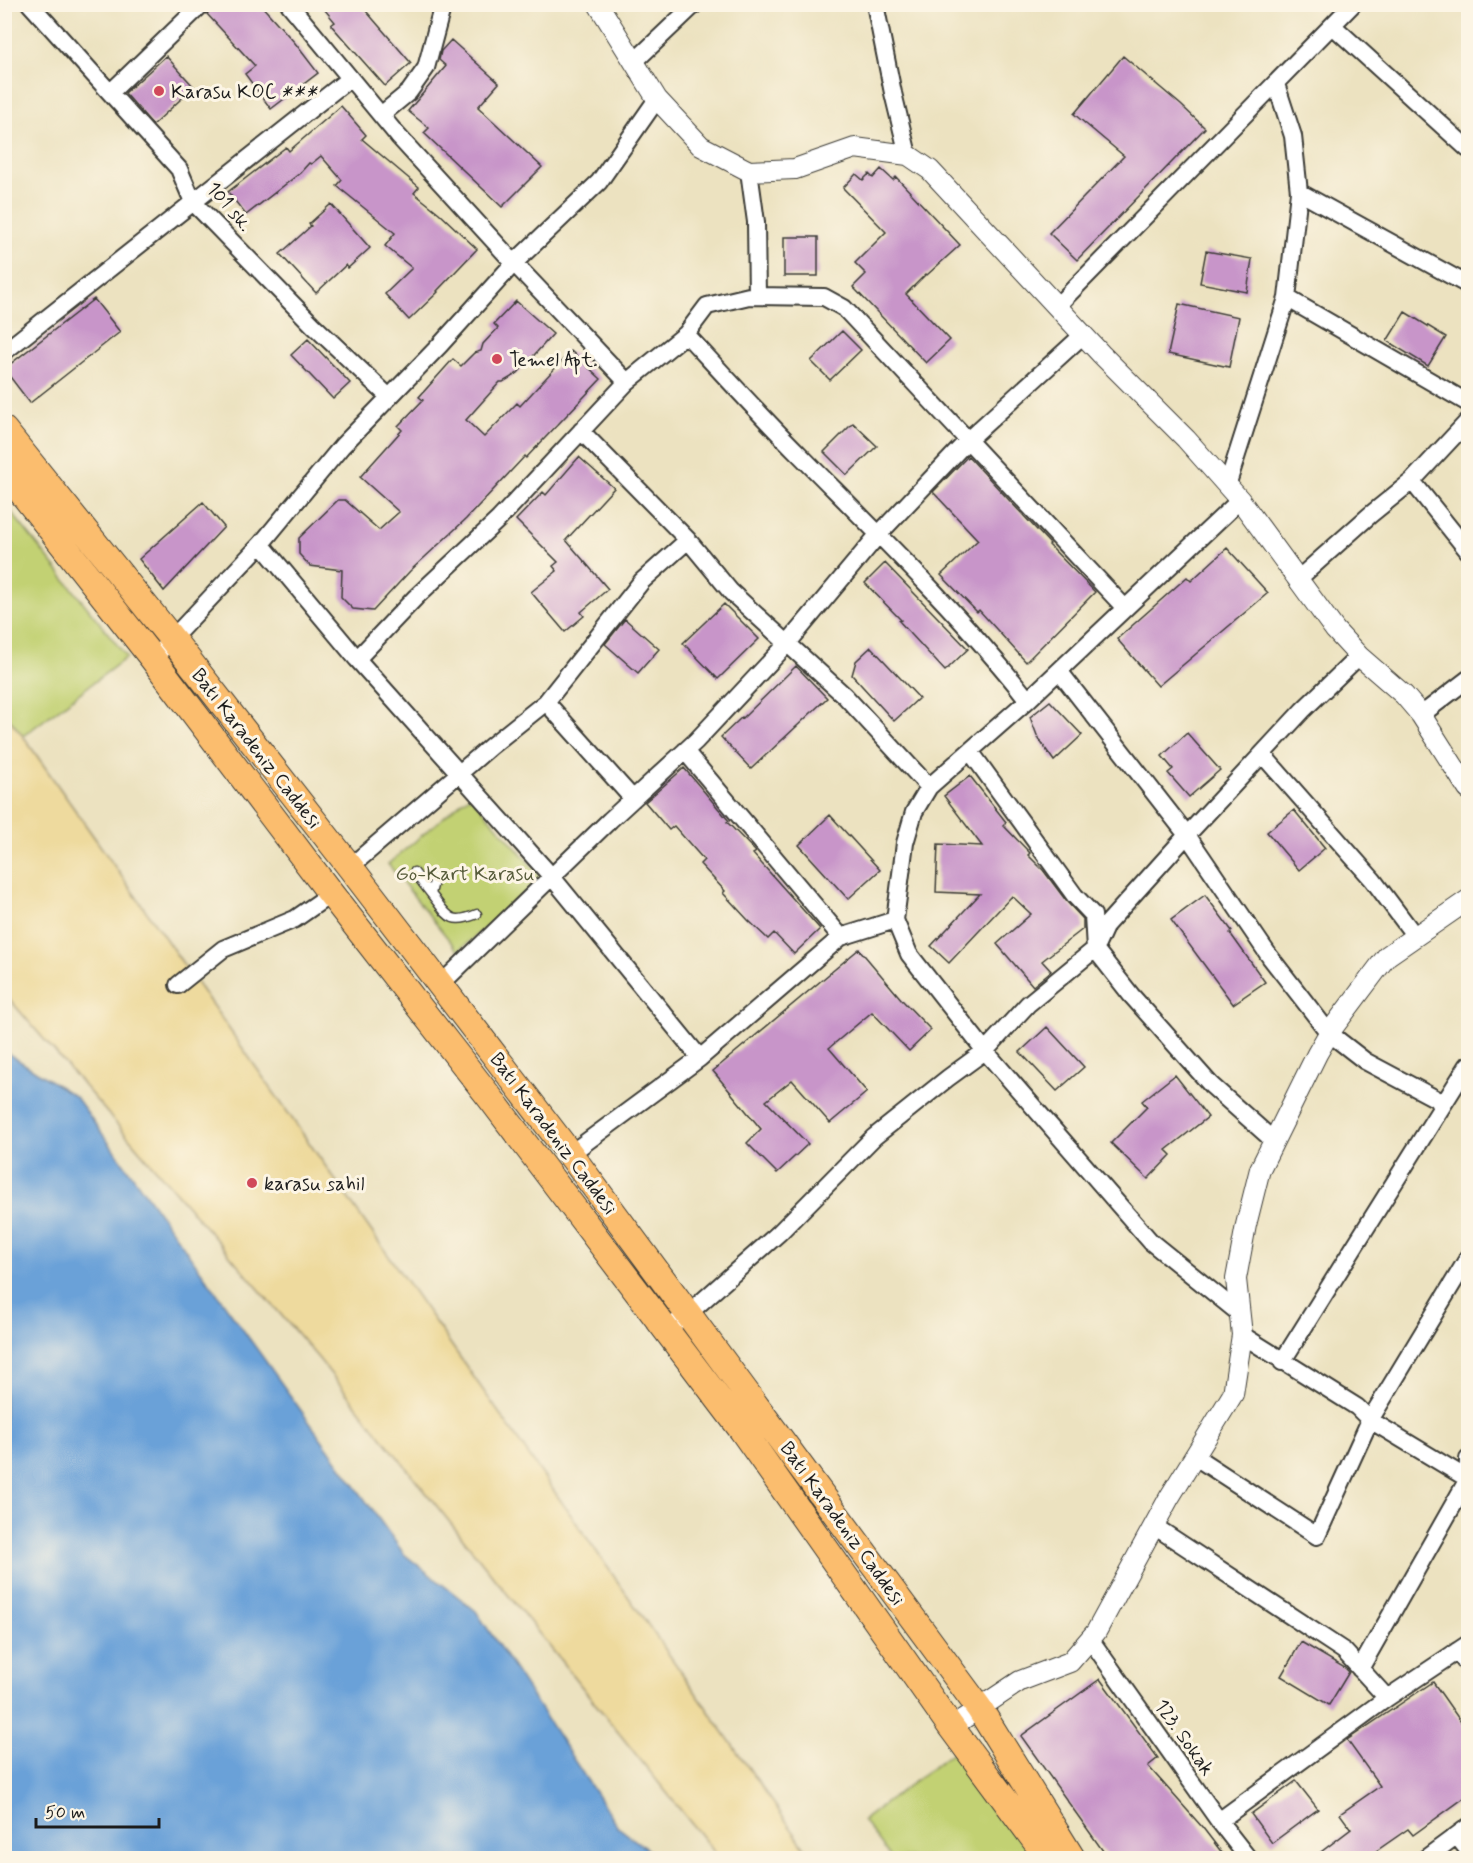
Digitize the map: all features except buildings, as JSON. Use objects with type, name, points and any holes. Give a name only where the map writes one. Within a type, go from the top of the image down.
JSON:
[{"type":"main road","name":"Batı Karadeniz Caddesi","points":[[4,430],[172,639],[570,1154],[979,1708],[1072,1858]]},
{"type":"main road","name":"Batı Karadeniz Caddesi","points":[[4,470],[153,659],[742,1430],[951,1726],[1048,1858]]},
{"type":"street","points":[[111,92],[202,4]]},
{"type":"street","points":[[289,4],[381,115],[514,264],[627,382]]},
{"type":"street","points":[[381,115],[409,92],[426,68],[441,8],[444,4]]},
{"type":"street","points":[[598,4],[657,99],[702,146],[749,171],[795,170],[855,148],[908,155],[930,170],[1083,335],[1186,439],[1233,493],[1335,630],[1359,656],[1404,695],[1421,714],[1468,789]]},
{"type":"street","points":[[634,62],[695,4]]},
{"type":"street","points":[[875,4],[908,155]]},
{"type":"street","points":[[1057,306],[1334,26],[1353,4]]},
{"type":"street","name":"101 sk.","points":[[33,5],[179,169],[194,202],[313,325],[389,397]]},
{"type":"street","points":[[1334,26],[1468,149]]},
{"type":"street","points":[[4,352],[350,78]]},
{"type":"street","points":[[1239,1313],[1151,1242],[985,1051],[909,954],[895,920],[905,843],[914,813],[929,787],[1028,700],[1125,608],[1233,493],[1287,298],[1299,192],[1293,136],[1276,84]]},
{"type":"street","points":[[153,659],[261,544],[342,446],[440,345],[514,264],[599,182],[657,99]]},
{"type":"street","points":[[749,171],[756,222],[757,296]]},
{"type":"street","points":[[1299,192],[1468,285]]},
{"type":"street","points":[[357,659],[416,597],[499,519],[627,382],[686,334],[707,306],[748,296],[824,297],[844,308],[1125,608]]},
{"type":"street","points":[[1287,298],[1468,403]]},
{"type":"street","points":[[686,334],[983,645],[1028,700]]},
{"type":"street","points":[[440,985],[685,752],[787,644],[879,535],[968,440],[1083,335]]},
{"type":"street","points":[[1298,580],[1370,515],[1412,481],[1468,421]]},
{"type":"street","points":[[581,431],[688,540],[731,592],[845,696],[929,787]]},
{"type":"street","points":[[1412,481],[1468,551]]},
{"type":"street","points":[[350,867],[546,702],[642,581],[688,540]]},
{"type":"street","points":[[261,544],[357,659],[552,877],[700,1058]]},
{"type":"street","points":[[666,1330],[779,1233],[874,1137],[985,1051],[1028,1004],[1095,949],[1106,925],[1187,834],[1303,710],[1359,656]]},
{"type":"street","points":[[1059,670],[1187,834],[1270,957],[1329,1032],[1365,1061],[1444,1103]]},
{"type":"street","points":[[1421,714],[1468,680]]},
{"type":"street","points":[[546,702],[633,799]]},
{"type":"street","points":[[970,751],[1075,896],[1093,915],[1095,949],[1131,995],[1211,1084],[1274,1141]]},
{"type":"street","points":[[685,752],[841,937]]},
{"type":"street","points":[[1262,754],[1373,880],[1415,936]]},
{"type":"street","points":[[178,985],[223,949],[295,919],[331,894]]},
{"type":"street","points":[[951,1726],[1020,1681],[1070,1662],[1096,1632],[1194,1456],[1233,1394],[1242,1335],[1236,1279],[1246,1224],[1260,1169],[1329,1032],[1387,956],[1468,900]]},
{"type":"street","points":[[570,1154],[700,1058],[841,937],[895,920]]},
{"type":"street","points":[[1282,1362],[1468,1065]]},
{"type":"street","points":[[1194,1456],[1317,1536],[1370,1420],[1468,1258]]},
{"type":"street","points":[[1242,1335],[1357,1407],[1370,1420],[1468,1479]]},
{"type":"street","points":[[1360,1669],[1468,1479],[1468,1459]]},
{"type":"street","points":[[1154,1526],[1344,1651],[1387,1698]]},
{"type":"street","name":"123. Sokak","points":[[1090,1639],[1219,1821],[1248,1858]]},
{"type":"street","points":[[1219,1821],[1387,1698],[1463,1648],[1468,1665]]},
{"type":"street","points":[[1426,1858],[1462,1832],[1468,1850]]},
{"type":"lane","points":[[414,872],[449,917],[463,920],[477,914]]},
{"type":"lane","points":[[431,894],[435,877]]},
{"type":"green space","points":[[4,503],[127,657],[23,736],[5,713]]},
{"type":"green space","name":"Go-Kart Karasu","points":[[470,795],[543,879],[458,951],[388,864]]},
{"type":"green space","points":[[965,1743],[1051,1858],[891,1858],[863,1820]]},
{"type":"sand","name":"karasu sahil","points":[[4,713],[23,736],[812,1858],[719,1858],[319,1359],[5,994]]},
{"type":"water","points":[[4,1051],[76,1097],[404,1554],[476,1611],[618,1827],[658,1858],[5,1858]]},
{"type":"place","name":"Karasu KOC ***","points":[[159,91]]},
{"type":"place","name":"Temel Apt.","points":[[497,359]]},
{"type":"place","name":"karasu sahil","points":[[252,1183]]}]
